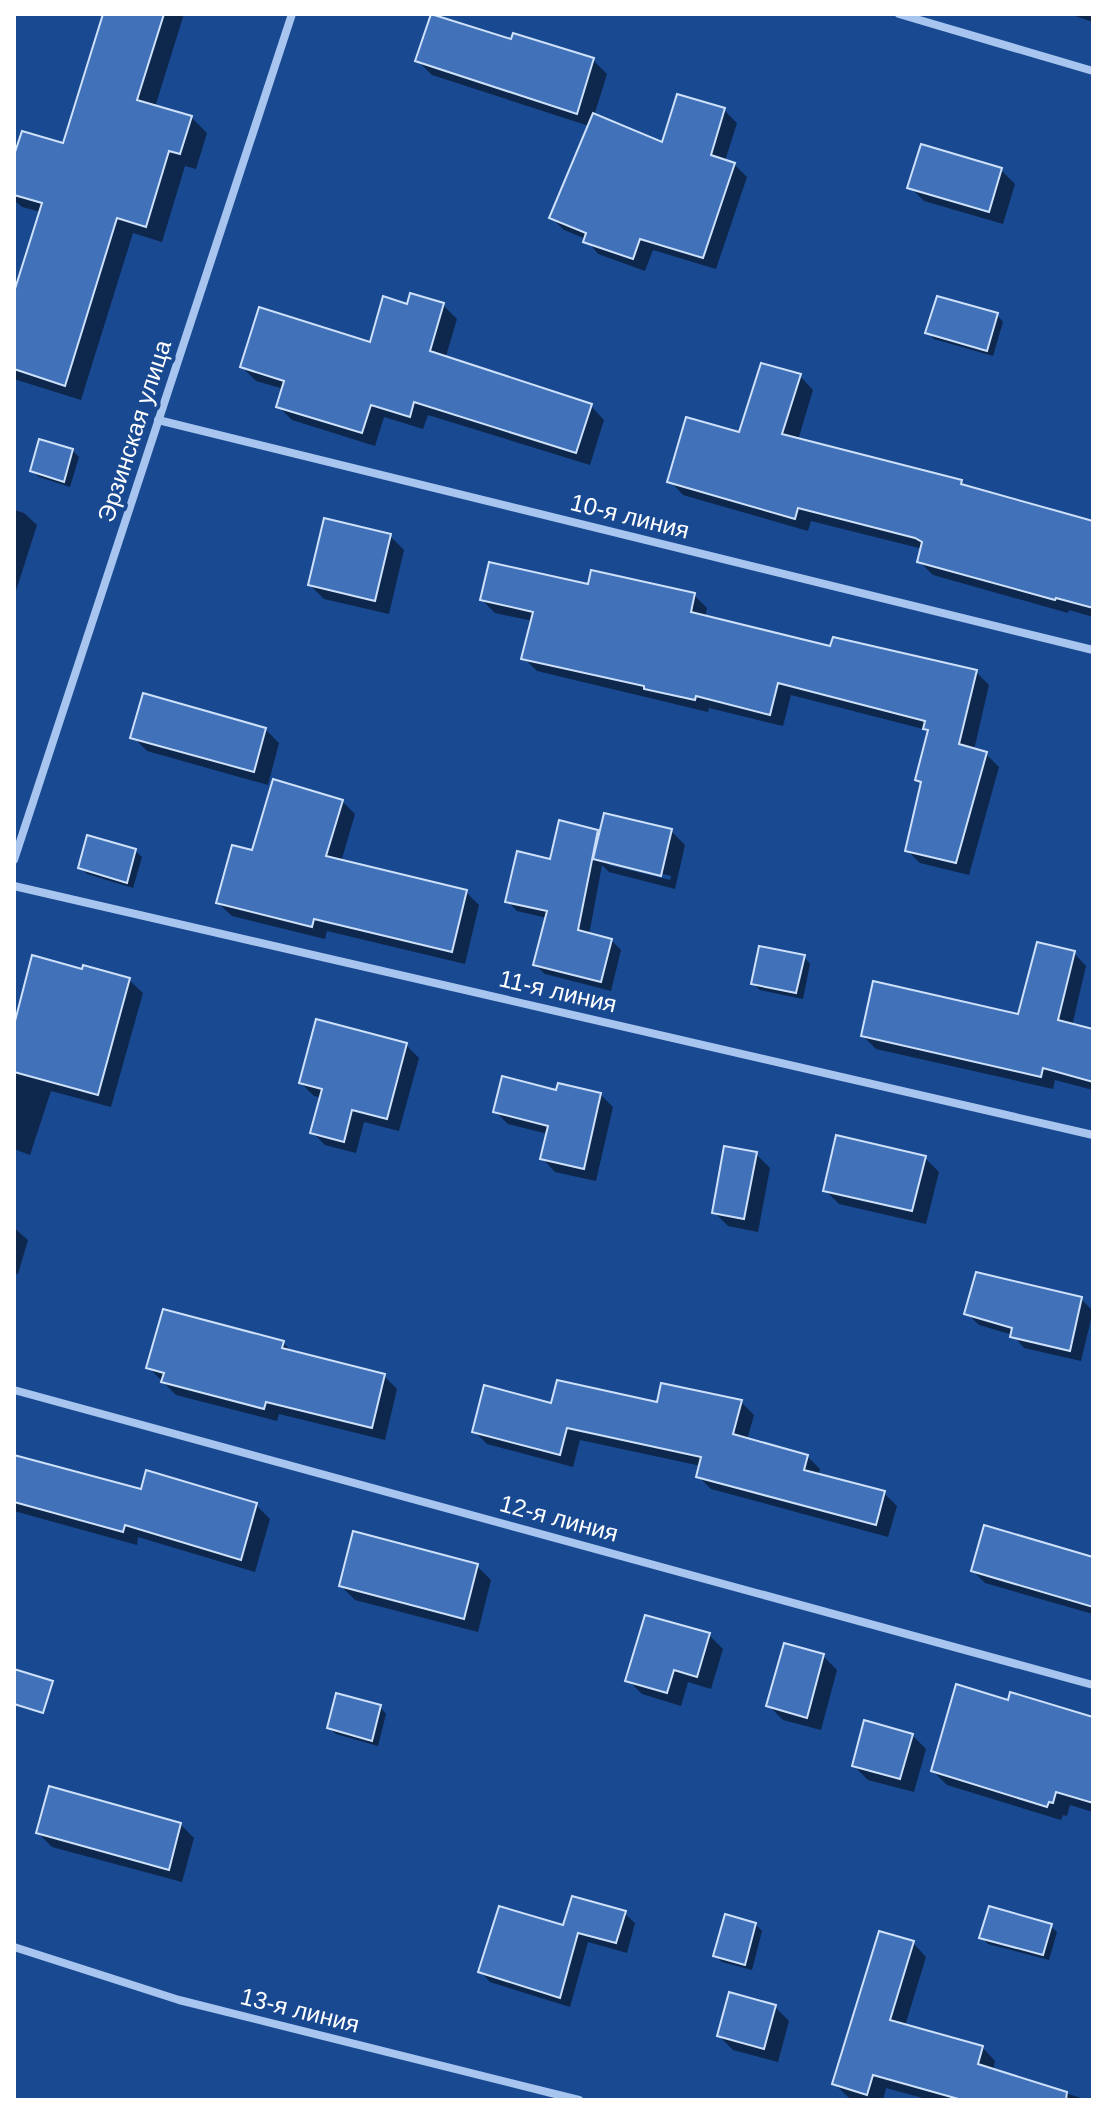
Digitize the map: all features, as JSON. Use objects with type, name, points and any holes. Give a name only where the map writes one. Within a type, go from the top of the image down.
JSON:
[{"type":"street","name":"Эрзинская улица","points":[[14,860],[292,14]]},
{"type":"street","points":[[899,14],[1093,71]]},
{"type":"street","name":"10-я линия","points":[[158,420],[1093,650]]},
{"type":"street","name":"11-я линия","points":[[14,886],[1093,1135]]},
{"type":"street","name":"12-я линия","points":[[14,1390],[1093,1685]]},
{"type":"street","name":"13-я линия","points":[[14,1947],[179,2000],[579,2100]]},
{"type":"building","points":[[103,14],[164,14],[137,100],[192,116],[180,154],[169,151],[146,227],[117,218],[65,386],[14,369],[14,292],[42,203],[14,195],[14,155],[22,131],[63,143]]},
{"type":"building","points":[[431,14],[511,39],[513,33],[594,58],[577,114],[415,61]]},
{"type":"building","points":[[677,94],[725,108],[711,155],[735,163],[703,258],[640,239],[633,259],[583,242],[586,233],[549,218],[593,113],[662,142]]},
{"type":"building","points":[[921,144],[1002,168],[989,212],[907,188]]},
{"type":"building","points":[[410,293],[444,303],[430,351],[592,404],[576,453],[414,402],[410,417],[371,405],[362,433],[276,407],[284,381],[240,367],[259,307],[370,342],[383,296],[407,304]]},
{"type":"building","points":[[937,296],[998,313],[987,351],[925,333]]},
{"type":"building","points":[[761,363],[801,374],[782,434],[962,480],[961,484],[1093,521],[1093,608],[917,562],[922,542],[915,538],[798,508],[795,519],[667,482],[686,417],[739,432]]},
{"type":"building","points":[[39,439],[73,449],[64,482],[30,471]]},
{"type":"building","points":[[324,518],[391,534],[375,601],[308,585]]},
{"type":"building","points":[[489,562],[588,584],[591,570],[695,593],[691,612],[830,646],[833,637],[977,670],[959,744],[987,752],[956,863],[905,851],[921,782],[915,780],[928,730],[923,729],[925,721],[778,683],[770,715],[521,659],[533,612],[480,600]]},
{"type":"building","points":[[143,693],[266,728],[254,772],[130,738]]},
{"type":"building","points":[[273,779],[343,800],[326,856],[467,890],[452,952],[314,919],[312,927],[216,903],[232,845],[252,850]]},
{"type":"building","points":[[604,813],[672,829],[661,876],[593,859]]},
{"type":"building","points":[[559,820],[598,830],[578,930],[612,939],[601,982],[533,965],[547,911],[505,902],[517,851],[550,859]]},
{"type":"building","points":[[87,835],[136,849],[127,883],[78,868]]},
{"type":"building","points":[[1037,942],[1075,951],[1058,1020],[1093,1029],[1093,1082],[1043,1068],[1041,1077],[861,1036],[873,981],[1018,1014]]},
{"type":"building","points":[[759,946],[805,955],[796,993],[751,984]]},
{"type":"building","points":[[32,955],[130,978],[98,1095],[14,1072],[14,1025]]},
{"type":"building","points":[[316,1019],[407,1043],[387,1119],[352,1110],[344,1142],[310,1133],[322,1089],[299,1083]]},
{"type":"building","points":[[502,1076],[556,1090],[558,1083],[601,1093],[584,1169],[540,1159],[548,1126],[493,1112]]},
{"type":"building","points":[[836,1135],[926,1156],[912,1211],[823,1191]]},
{"type":"building","points":[[724,1146],[757,1152],[744,1219],[712,1213]]},
{"type":"building","points":[[976,1272],[1082,1297],[1070,1351],[1010,1337],[1012,1328],[964,1314]]},
{"type":"building","points":[[163,1309],[284,1341],[282,1348],[385,1374],[372,1428],[266,1402],[264,1409],[161,1382],[164,1373],[146,1368]]},
{"type":"building","points":[[557,1380],[657,1402],[661,1383],[742,1400],[733,1434],[808,1455],[804,1470],[885,1491],[876,1525],[696,1477],[701,1457],[567,1428],[560,1455],[472,1432],[484,1385],[551,1403]]},
{"type":"building","points":[[14,1455],[141,1489],[146,1470],[257,1503],[241,1560],[125,1525],[123,1532],[14,1502]]},
{"type":"building","points":[[984,1525],[1093,1557],[1093,1607],[971,1571]]},
{"type":"building","points":[[353,1531],[478,1564],[464,1619],[339,1586]]},
{"type":"building","points":[[645,1615],[710,1633],[697,1677],[674,1670],[667,1693],[625,1681]]},
{"type":"building","points":[[784,1643],[824,1654],[807,1718],[766,1706]]},
{"type":"building","points":[[14,1669],[53,1681],[43,1713],[14,1704]]},
{"type":"building","points":[[956,1684],[1008,1700],[1010,1692],[1093,1717],[1093,1803],[1056,1792],[1053,1803],[1049,1802],[1047,1807],[931,1771]]},
{"type":"building","points":[[336,1693],[381,1705],[372,1741],[327,1728]]},
{"type":"building","points":[[864,1720],[913,1734],[900,1779],[852,1766]]},
{"type":"building","points":[[49,1786],[181,1823],[169,1870],[36,1833]]},
{"type":"building","points":[[572,1896],[626,1911],[616,1943],[578,1933],[560,1998],[478,1972],[499,1906],[563,1925]]},
{"type":"building","points":[[989,1906],[1052,1924],[1043,1955],[979,1938]]},
{"type":"building","points":[[725,1914],[756,1923],[745,1965],[713,1956]]},
{"type":"building","points":[[879,1931],[914,1941],[890,2020],[983,2046],[978,2064],[1067,2092],[1066,2100],[962,2100],[873,2075],[867,2095],[832,2084]]},
{"type":"building","points":[[729,1992],[776,2005],[764,2049],[717,2036]]}]
